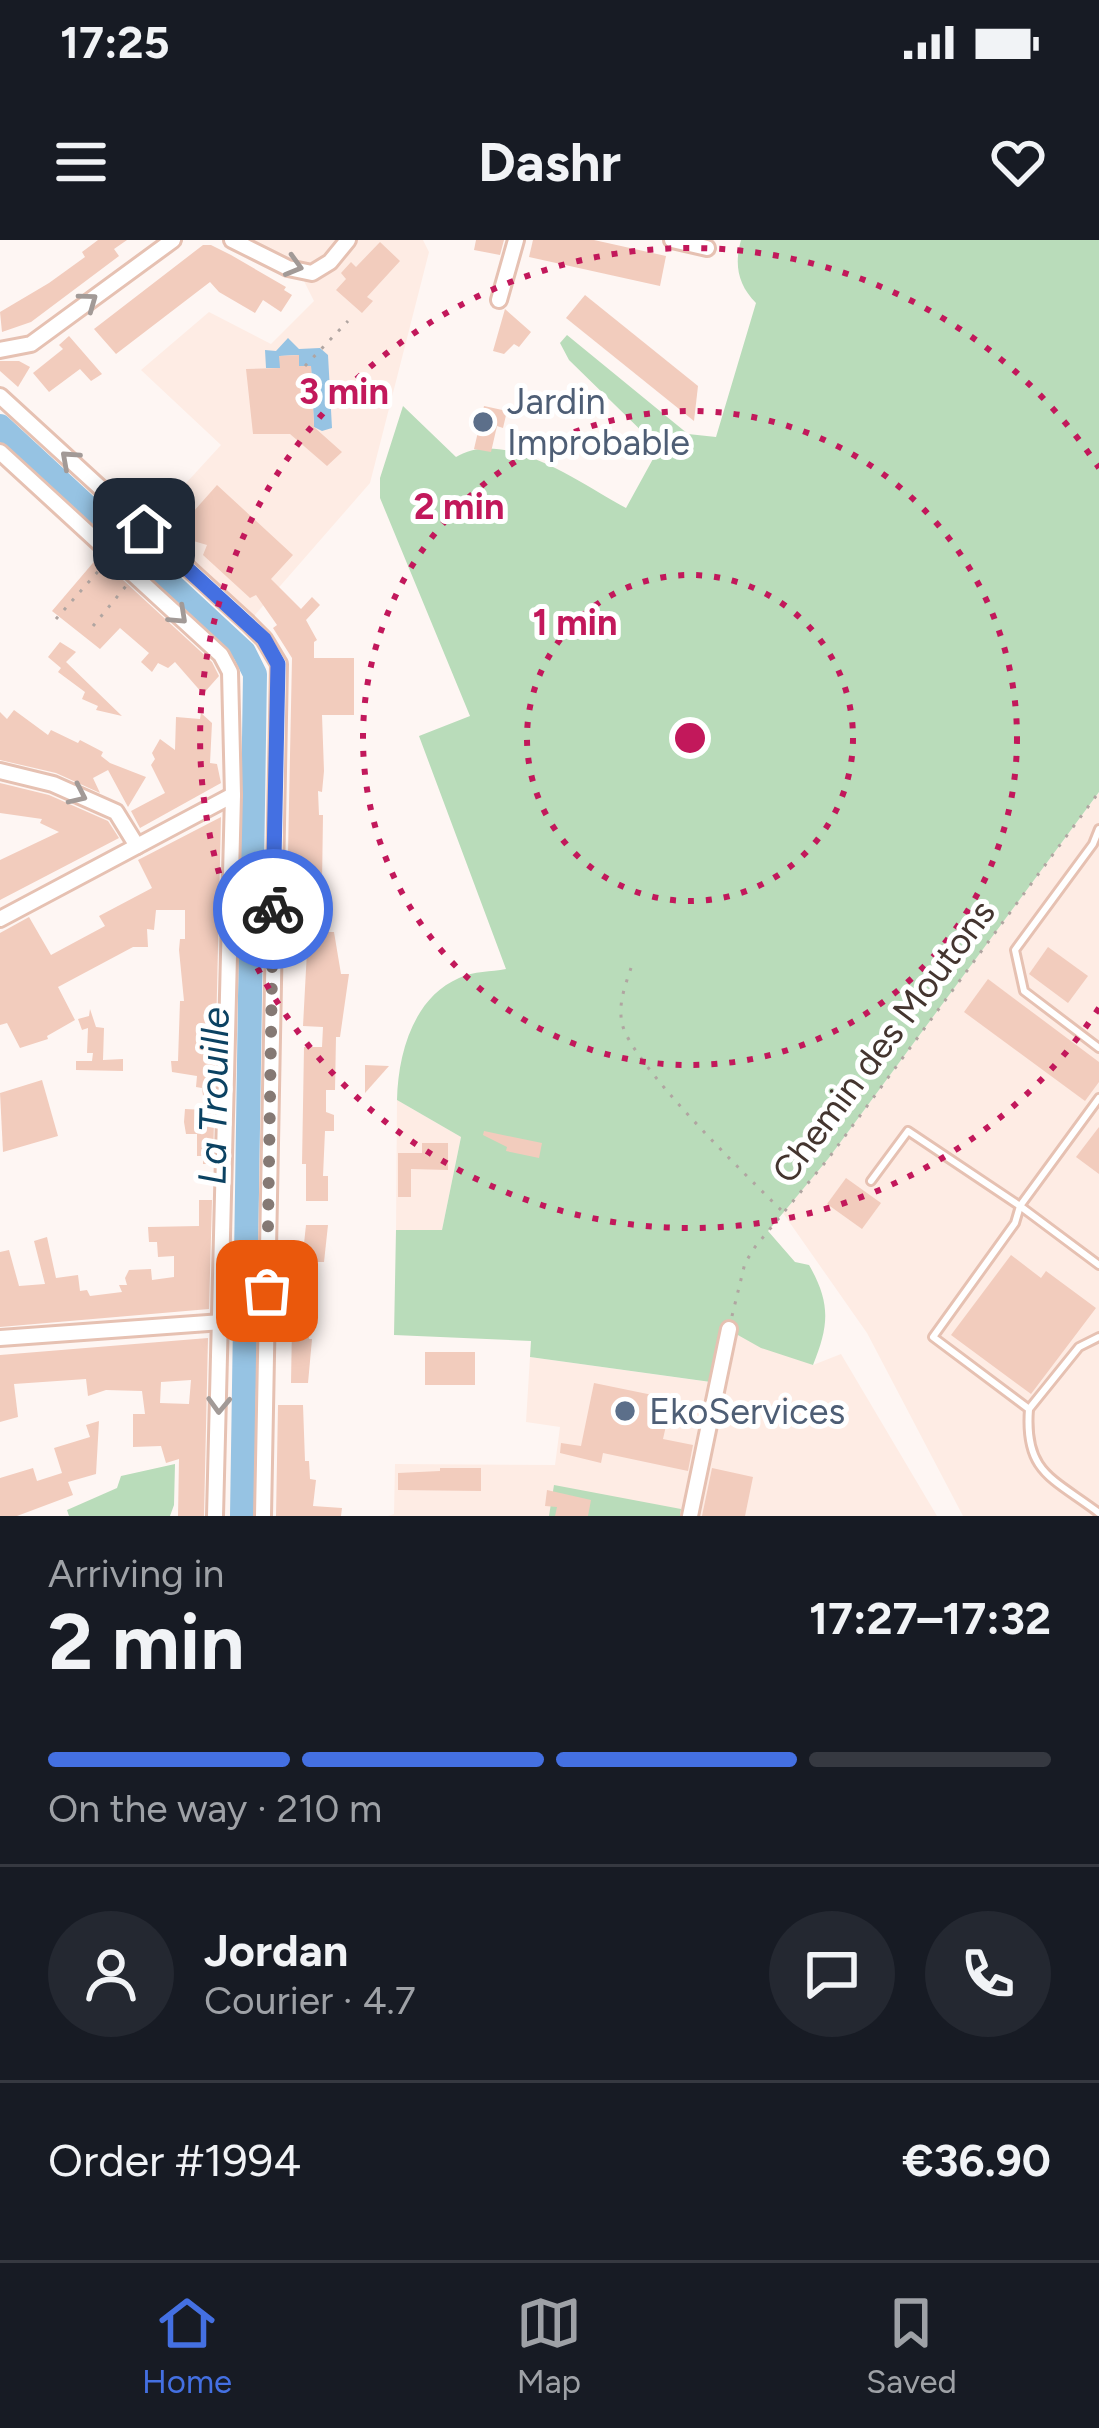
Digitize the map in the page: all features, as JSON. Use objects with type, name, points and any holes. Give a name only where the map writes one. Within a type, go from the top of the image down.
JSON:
[{"type":"street","points":[[0,350],[31,344],[173,240]]},
{"type":"street","points":[[232,240],[288,268],[312,273],[330,262],[348,240]]},
{"type":"street","points":[[499,300],[516,240]]},
{"type":"street","points":[[672,240],[707,248]]},
{"type":"street","points":[[0,396],[273,651],[280,683],[263,1516]]},
{"type":"street","points":[[0,452],[221,656],[230,672],[233,795],[215,1516]]},
{"type":"street","points":[[0,771],[53,784],[116,812],[137,846]]},
{"type":"street","points":[[0,919],[233,795]]},
{"type":"street","points":[[0,1338],[222,1322]]},
{"type":"street","points":[[690,1516],[729,1329]]},
{"type":"lane","points":[[1099,829],[1093,844],[1015,950],[1024,991],[1099,1048]]},
{"type":"lane","points":[[1029,1409],[933,1337],[1099,1098]]},
{"type":"lane","points":[[871,1181],[908,1131],[1099,1265]]},
{"type":"lane","points":[[1099,1337],[1079,1347],[1029,1409],[1029,1452],[1040,1468],[1099,1513]]},
{"type":"path","points":[[305,366],[348,321]]},
{"type":"path","points":[[171,540],[186,536]]},
{"type":"path","points":[[56,620],[112,555]]},
{"type":"path","points":[[93,626],[134,575]]},
{"type":"path","name":"Chemin des Moutons","points":[[729,1329],[745,1263],[828,1160],[1099,792]]},
{"type":"path","points":[[632,968],[622,995],[622,1026],[678,1103],[783,1213]]},
{"type":"shaded area","points":[[232,240],[423,240],[429,252],[370,483],[248,623],[144,529],[221,445],[141,370],[209,312],[271,344],[314,301],[299,271]]},
{"type":"shaded area","points":[[1099,792],[1099,1516],[963,1516],[867,1333],[783,1213]]},
{"type":"shaded area","points":[[397,1100],[461,1137],[442,1230],[396,1230]]},
{"type":"shaded area","points":[[729,1329],[813,1365],[841,1354],[937,1516],[388,1516],[394,1514],[395,1464],[555,1465],[560,1427],[526,1422],[530,1357],[717,1383]]},
{"type":"green space","points":[[741,240],[1099,240],[1099,792],[828,1159],[768,1231],[795,1262],[809,1265],[821,1291],[825,1326],[813,1365],[761,1348],[729,1330],[718,1383],[530,1357],[531,1341],[394,1335],[396,1230],[442,1230],[461,1137],[397,1100],[405,1046],[419,1013],[443,987],[465,976],[506,969],[419,736],[470,716],[380,498],[380,478],[403,406],[456,457],[497,449],[520,454],[566,473],[626,508],[659,448],[569,360],[560,343],[567,335],[688,434],[716,437],[756,303],[739,274]]},
{"type":"green space","points":[[175,1464],[170,1516],[69,1516],[67,1510],[117,1488],[121,1476]]},
{"type":"green space","points":[[554,1485],[681,1509],[680,1516],[549,1516]]},
{"type":"water","points":[[288,338],[299,349],[320,348],[328,355],[332,428],[314,427],[311,366],[299,367],[298,355],[280,356],[280,368],[266,368],[265,350],[276,351]]},
{"type":"building","points":[[98,240],[127,240],[114,249],[119,256],[31,322],[2,332],[0,312],[85,257],[82,252]]},
{"type":"building","points":[[476,240],[504,240],[500,255],[474,250]]},
{"type":"building","points":[[533,240],[594,240],[666,256],[660,286],[529,257]]},
{"type":"building","points":[[380,242],[400,261],[367,297],[373,301],[362,313],[336,290],[346,279],[341,273],[351,262],[356,267]]},
{"type":"building","points":[[203,245],[231,255],[286,287],[292,295],[281,312],[263,300],[255,313],[210,282],[116,354],[94,329]]},
{"type":"building","points":[[585,295],[698,386],[694,421],[566,318]]},
{"type":"building","points":[[505,309],[531,332],[519,347],[514,344],[504,354],[493,351]]},
{"type":"building","points":[[69,336],[102,374],[91,381],[80,369],[49,392],[33,373],[63,349],[59,345]]},
{"type":"building","points":[[299,355],[299,366],[311,366],[314,427],[342,452],[327,466],[290,434],[253,434],[246,369],[280,368],[279,356]]},
{"type":"building","points":[[0,361],[19,361],[30,367],[18,387],[0,371]]},
{"type":"building","points":[[484,406],[507,411],[503,428],[497,426],[491,452],[474,449]]},
{"type":"building","points":[[217,485],[293,555],[271,579],[301,609],[312,597],[320,605],[306,620],[317,640],[314,658],[354,658],[354,715],[322,715],[324,771],[322,792],[318,791],[319,815],[323,815],[322,884],[309,885],[308,917],[290,917],[287,902],[292,658],[256,595],[250,598],[203,555],[207,545],[190,540],[183,531],[186,520]]},
{"type":"building","points":[[98,557],[212,662],[219,676],[203,694],[175,662],[168,668],[158,663],[152,672],[141,662],[149,653],[120,628],[100,649],[52,611]]},
{"type":"building","points":[[60,642],[76,652],[66,662],[122,716],[96,710],[98,706],[82,699],[85,692],[58,672],[61,668],[48,657]]},
{"type":"building","points":[[14,710],[48,735],[51,730],[80,740],[103,752],[101,756],[110,763],[146,777],[128,807],[108,770],[93,778],[100,793],[56,773],[0,760],[0,712],[7,719]]},
{"type":"building","points":[[201,713],[212,723],[210,763],[217,764],[221,783],[140,828],[131,811],[165,793],[151,765],[152,753],[160,739],[175,750],[176,717],[200,719]]},
{"type":"building","points":[[0,783],[49,795],[108,821],[119,838],[0,900],[0,860],[59,832],[40,823],[42,819],[0,813]]},
{"type":"building","points":[[221,817],[213,1164],[203,1164],[203,1156],[197,1156],[197,1134],[186,1134],[184,1122],[185,1109],[205,1110],[202,1088],[196,1087],[197,1076],[172,1072],[171,1061],[178,1061],[180,1001],[184,1001],[179,950],[180,939],[185,939],[185,910],[156,910],[154,930],[147,929],[148,947],[133,947],[58,987],[75,1020],[48,1039],[20,1048],[7,1023],[0,1025],[0,933],[29,917],[51,955],[105,926],[99,916],[152,888],[138,860]]},
{"type":"building","points":[[308,932],[334,932],[341,974],[349,974],[340,1037],[336,1037],[335,1090],[326,1090],[326,1112],[334,1115],[334,1131],[325,1131],[323,1176],[328,1176],[328,1201],[306,1201],[306,1164],[302,1164],[304,1047],[322,1047],[323,1027],[303,1026]]},
{"type":"building","points":[[1048,947],[1088,976],[1068,1003],[1029,974]]},
{"type":"building","points":[[988,979],[1099,1062],[1099,1082],[1085,1101],[964,1012]]},
{"type":"building","points":[[90,1009],[96,1027],[104,1028],[103,1060],[123,1059],[123,1071],[76,1070],[76,1061],[92,1061],[93,1053],[87,1053],[88,1028],[82,1030],[78,1019],[89,1016]]},
{"type":"building","points":[[365,1065],[389,1066],[365,1093]]},
{"type":"building","points":[[42,1080],[58,1136],[3,1152],[0,1093]]},
{"type":"building","points":[[1099,1127],[1099,1174],[1076,1157]]},
{"type":"building","points":[[484,1131],[542,1143],[539,1158],[506,1151],[507,1147],[483,1135]]},
{"type":"building","points":[[422,1143],[448,1143],[448,1170],[411,1169],[411,1197],[398,1197],[398,1153],[422,1153]]},
{"type":"building","points":[[846,1178],[881,1203],[862,1229],[827,1204]]},
{"type":"building","points":[[199,1200],[212,1200],[209,1309],[0,1327],[0,1252],[9,1250],[19,1286],[45,1284],[34,1241],[47,1237],[56,1278],[78,1275],[80,1291],[87,1290],[90,1296],[122,1292],[119,1285],[127,1285],[129,1270],[151,1269],[152,1280],[174,1277],[174,1256],[158,1257],[157,1242],[149,1242],[148,1227],[199,1226]]},
{"type":"building","points":[[306,1225],[328,1225],[324,1262],[302,1262]]},
{"type":"building","points":[[1011,1255],[1041,1278],[1046,1271],[1096,1308],[1031,1394],[951,1335]]},
{"type":"building","points":[[285,1276],[306,1276],[312,1339],[308,1383],[291,1383],[292,1325],[281,1325]]},
{"type":"building","points":[[208,1338],[204,1516],[178,1516],[179,1459],[166,1463],[161,1446],[133,1447],[133,1414],[145,1414],[142,1391],[106,1390],[88,1396],[86,1379],[14,1384],[18,1417],[0,1422],[0,1355]],"holes":[[[191,1380],[189,1404],[160,1403],[161,1382]]]},
{"type":"building","points":[[425,1352],[475,1352],[475,1385],[425,1385]]},
{"type":"building","points":[[594,1383],[672,1399],[663,1439],[693,1445],[688,1471],[603,1453],[601,1463],[560,1453],[561,1443],[581,1446]]},
{"type":"building","points":[[278,1405],[303,1405],[305,1461],[309,1461],[310,1479],[316,1480],[313,1506],[342,1508],[341,1516],[276,1516]]},
{"type":"building","points":[[99,1421],[96,1474],[68,1482],[73,1495],[17,1516],[0,1516],[0,1478],[33,1468],[37,1481],[62,1473],[54,1448],[90,1437],[86,1425]]},
{"type":"building","points":[[481,1468],[481,1491],[398,1490],[398,1473]]},
{"type":"building","points":[[712,1468],[753,1477],[745,1516],[702,1516]]},
{"type":"building","points":[[547,1490],[591,1500],[588,1516],[555,1516],[557,1507],[545,1506]]},
{"type":"waterway","name":"La Trouille","points":[[0,426],[244,652],[255,674],[242,1516]]},
{"type":"way so far","points":[[267,1291],[273,909]]},
{"type":"place","name":"Jardin Improbable","points":[[483,422]]},
{"type":"place","name":"EkoServices","points":[[625,1411]]},
{"type":"route","points":[[144,529],[264,639],[278,664],[273,909]]}]
